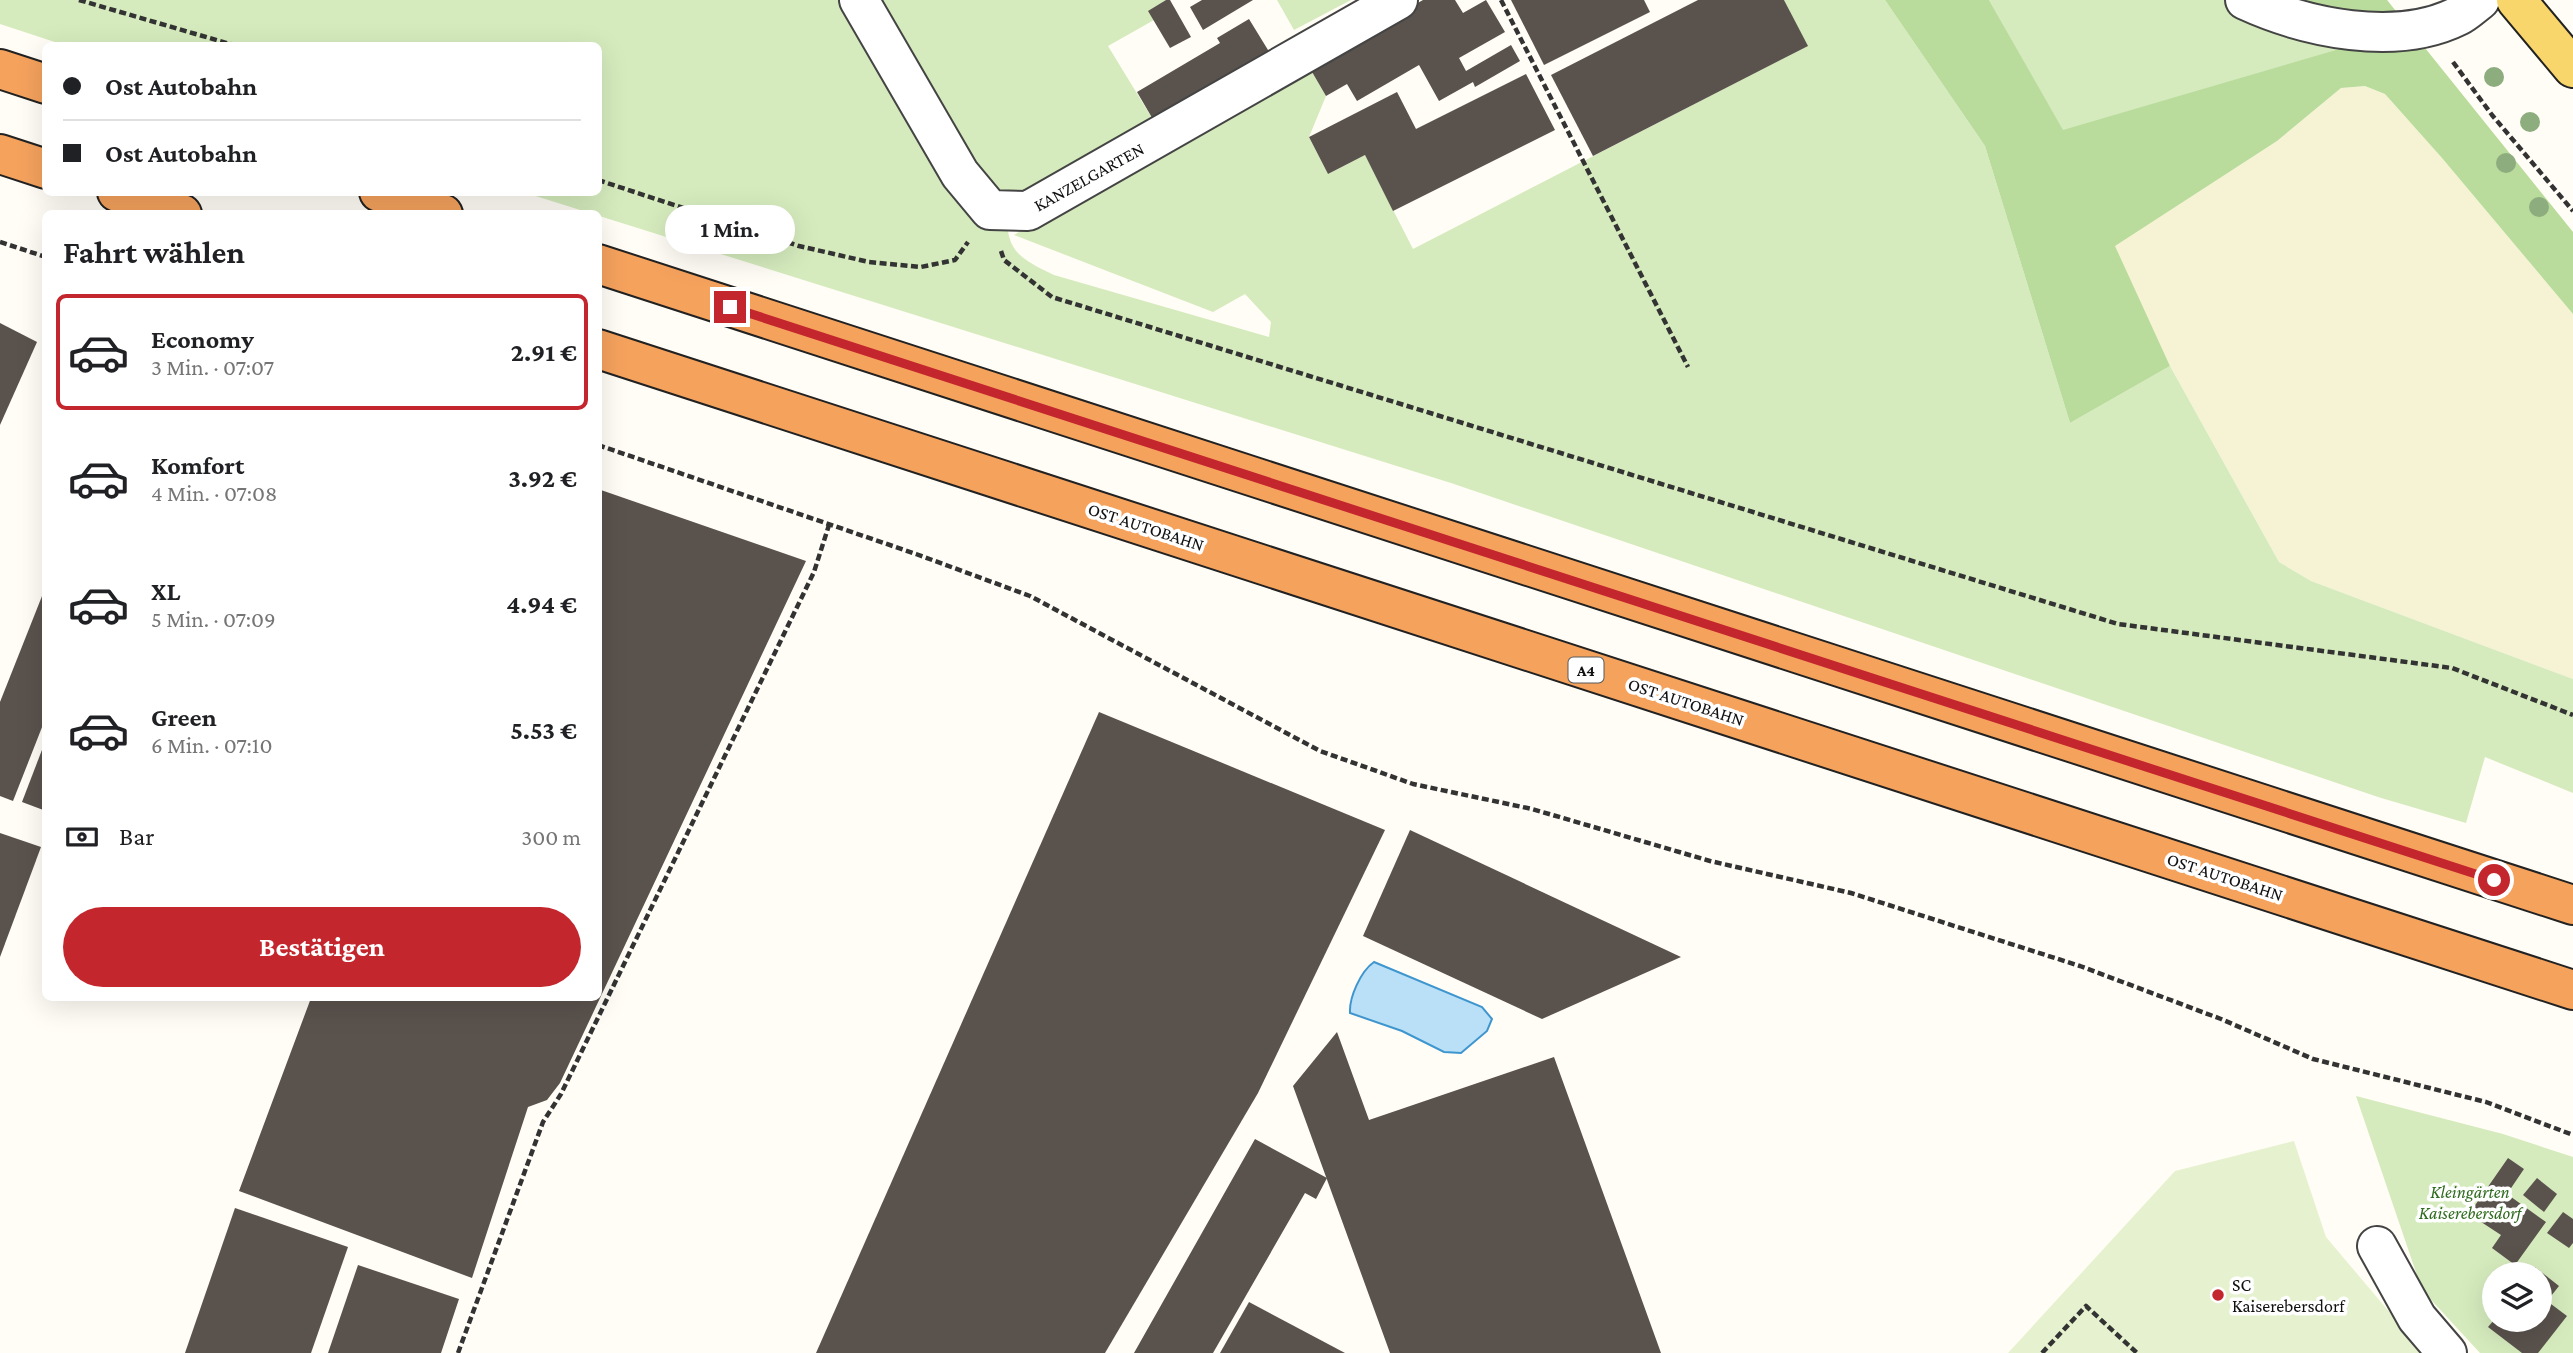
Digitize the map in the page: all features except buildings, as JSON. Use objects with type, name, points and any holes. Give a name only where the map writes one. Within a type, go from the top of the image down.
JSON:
[{"type":"highway","points":[[0,69],[42,83]]},
{"type":"highway","points":[[0,155],[42,168]]},
{"type":"highway","points":[[129,196],[170,210]]},
{"type":"highway","points":[[391,196],[431,210]]},
{"type":"highway","points":[[602,265],[2573,905]]},
{"type":"highway","name":"OST AUTOBAHN","points":[[602,350],[2573,990]]},
{"type":"main road","points":[[2516,0],[2573,68]]},
{"type":"street","points":[[859,0],[960,174],[990,210]]},
{"type":"street","name":"KANZELGARTEN","points":[[990,210],[1028,211],[1398,0]]},
{"type":"street","points":[[2245,0],[2268,11],[2323,26],[2389,33],[2427,27],[2459,15],[2480,0]]},
{"type":"street","points":[[2377,1246],[2417,1318],[2447,1353]]},
{"type":"path","points":[[79,0],[223,42]]},
{"type":"path","points":[[1501,0],[1688,367]]},
{"type":"path","points":[[2427,27],[2492,115],[2573,211]]},
{"type":"path","points":[[602,181],[799,246],[869,262],[921,267],[955,260],[990,210]]},
{"type":"path","points":[[990,210],[1004,260],[1052,298],[2118,624],[2452,668],[2573,715]]},
{"type":"path","points":[[0,242],[42,256]]},
{"type":"path","points":[[602,446],[1030,596],[1320,751],[1413,784],[1531,809],[1710,861],[1851,893],[2080,966],[2221,1019],[2313,1059],[2486,1102],[2573,1135]]},
{"type":"path","points":[[458,1353],[543,1122],[561,1094],[814,572],[829,525]]},
{"type":"path","points":[[2042,1353],[2086,1306],[2137,1353]]},
{"type":"shaded area","points":[[2365,86],[2385,94],[2573,314],[2573,679],[2311,581],[2279,562],[2170,366],[2114,246],[2277,141],[2341,88]]},
{"type":"green space","points":[[0,0],[1166,0],[1149,11],[1154,20],[1108,46],[1158,128],[1053,182],[1005,195],[1009,236],[1018,253],[1054,275],[1269,337],[1271,322],[1245,294],[1213,312],[1014,235],[1308,65],[1326,96],[1309,137],[1328,174],[1365,155],[1413,249],[1807,46],[1784,0],[1885,0],[1985,146],[2070,423],[2170,366],[2279,562],[2311,581],[2573,679],[2573,793],[2485,757],[2466,823],[2378,797],[1451,483],[602,217],[602,210],[580,210],[536,196],[602,196],[602,42],[55,42],[0,24]]},
{"type":"green space","points":[[1277,0],[1351,0],[1294,30]]},
{"type":"green space","points":[[1885,0],[1989,0],[2063,130],[2366,41],[2417,38],[2573,232],[2573,314],[2385,94],[2365,86],[2341,88],[2277,141],[2115,246],[2170,366],[2070,423],[1985,146]]},
{"type":"green space","points":[[1989,0],[2387,0],[2398,14],[2366,41],[2063,131]]},
{"type":"green space","points":[[2283,0],[2387,0],[2398,14],[2369,18]]},
{"type":"green space","name":"Kleingärten Kaiserebersdorf","points":[[2356,1096],[2503,1134],[2573,1157],[2573,1353],[2480,1353],[2422,1290]]},
{"type":"green space","name":"SC Kaiserebersdorf","points":[[2294,1141],[2326,1237],[2424,1353],[2008,1353],[2175,1171]]},
{"type":"water","points":[[1374,962],[1482,1007],[1492,1019],[1487,1031],[1461,1053],[1444,1052],[1402,1031],[1350,1013],[1357,985]]},
{"type":"place","name":"SC Kaiserebersdorf","points":[[2218,1295]]},
{"type":"route","points":[[730,307],[2494,880]]}]
